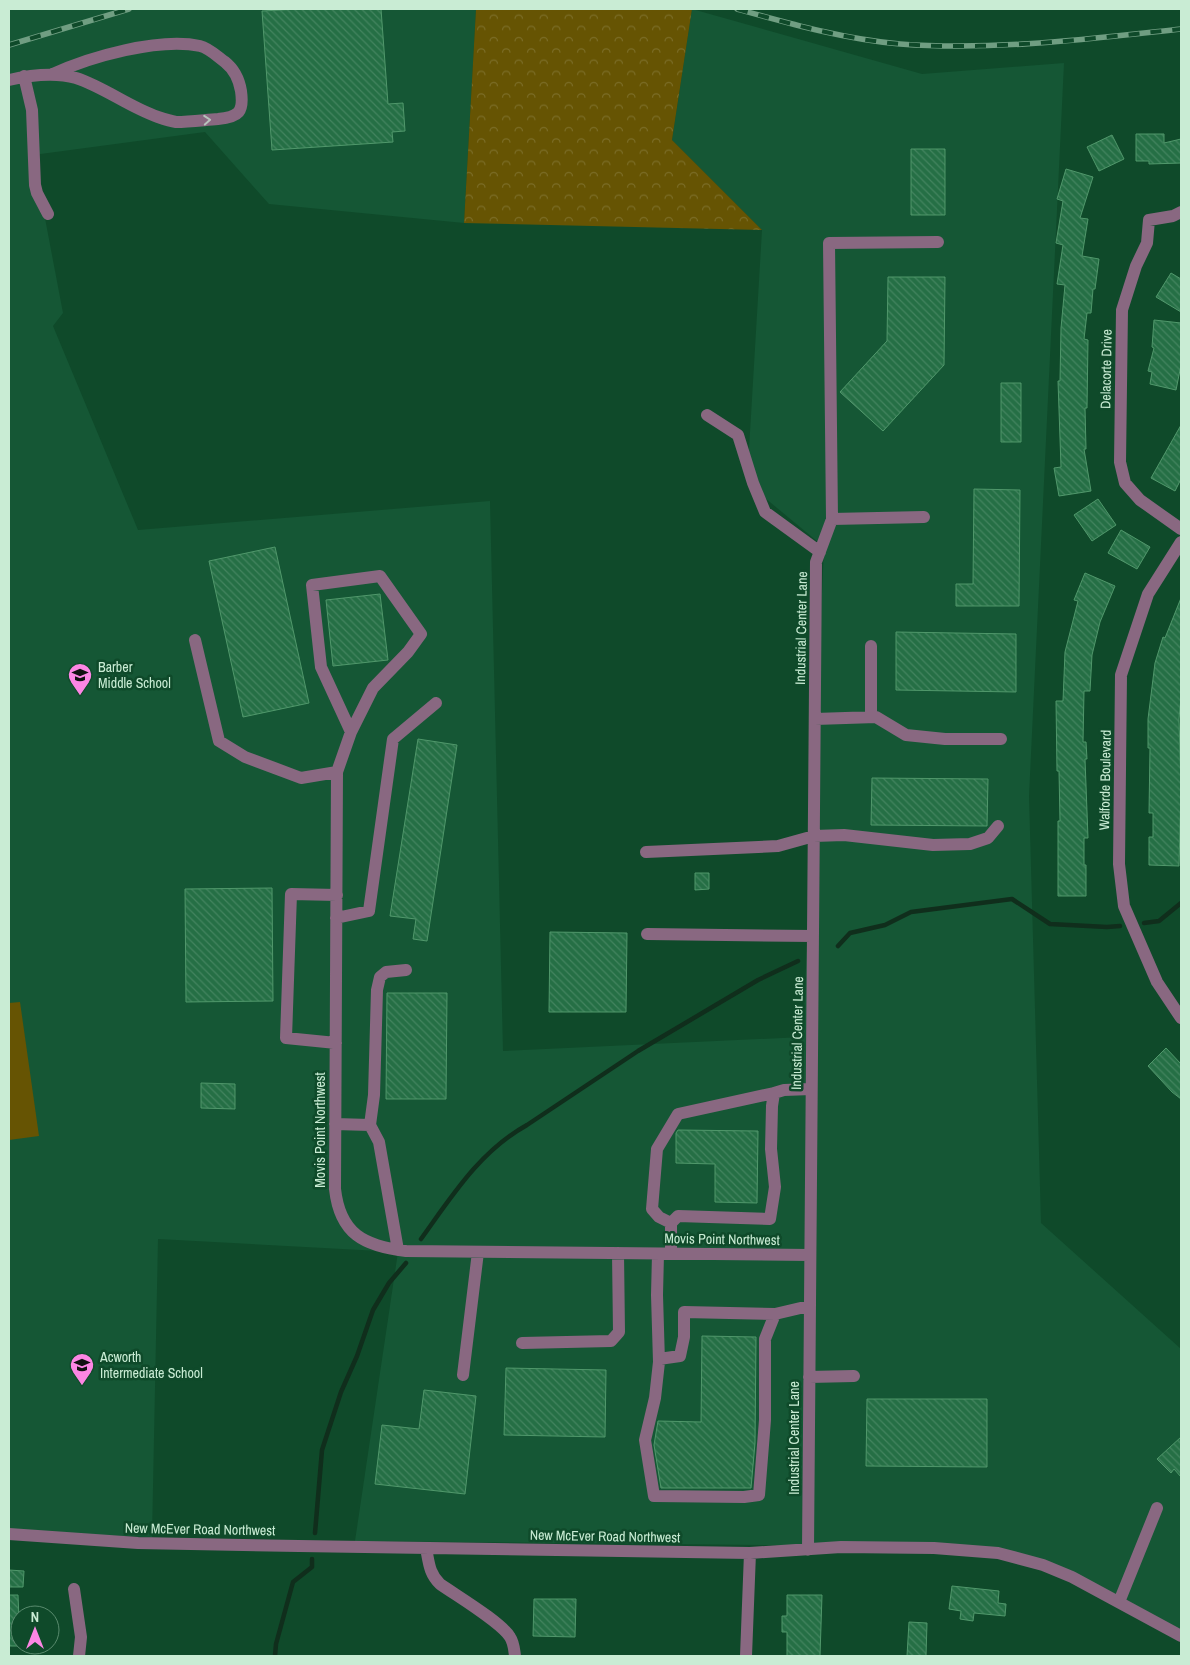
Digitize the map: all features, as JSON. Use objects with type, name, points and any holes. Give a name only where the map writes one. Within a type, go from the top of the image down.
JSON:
[{"type":"street","points":[[9,80],[24,76],[53,74],[76,78],[135,108],[175,122],[230,118],[239,113],[243,104],[239,79],[231,67],[201,46],[173,44],[143,47],[102,55],[53,74]]},
{"type":"street","points":[[24,76],[32,110],[35,185],[48,214]]},
{"type":"street","name":"Delacorte Drive","points":[[1181,212],[1173,216],[1149,220],[1147,243],[1136,266],[1122,310],[1120,462],[1125,483],[1140,500],[1181,529]]},
{"type":"street","points":[[924,517],[832,519],[829,243],[938,242]]},
{"type":"street","points":[[707,415],[738,435],[753,483],[765,512],[820,552]]},
{"type":"street","name":"Industrial Center Lane","points":[[808,1550],[816,562],[832,519]]},
{"type":"street","name":"Walforde Boulevard","points":[[1181,542],[1148,594],[1121,675],[1119,864],[1124,906],[1157,982],[1181,1018]]},
{"type":"street","name":"Movis Point Northwest","points":[[351,732],[321,667],[312,585],[380,576],[422,634],[408,652],[373,688],[351,732],[338,772],[335,1189],[336,1204],[341,1218],[349,1228],[358,1237],[372,1244],[398,1250],[810,1255]]},
{"type":"street","points":[[195,640],[218,741],[245,757],[301,778],[338,772]]},
{"type":"street","points":[[871,646],[871,717]]},
{"type":"street","points":[[336,918],[369,911],[393,738],[436,703]]},
{"type":"street","points":[[815,718],[876,717],[906,735],[945,740],[1001,740]]},
{"type":"street","points":[[646,852],[778,846],[814,836],[844,835],[933,845],[970,844],[988,838],[998,826]]},
{"type":"street","points":[[336,1043],[286,1038],[291,894],[337,895]]},
{"type":"street","points":[[647,934],[812,936]]},
{"type":"street","points":[[398,1250],[379,1142],[370,1125],[374,1095],[377,990],[380,977],[386,972],[406,970]]},
{"type":"street","points":[[671,1223],[659,1217],[652,1209],[657,1149],[678,1114],[784,1090],[811,1089]]},
{"type":"street","points":[[774,1093],[771,1149],[775,1187],[770,1219],[678,1216],[671,1223],[656,1295],[658,1359],[655,1398],[645,1440],[654,1496],[744,1497],[759,1495],[765,1420],[765,1339],[775,1314]]},
{"type":"street","points":[[335,1124],[370,1125]]},
{"type":"street","points":[[463,1375],[478,1252]]},
{"type":"street","points":[[522,1343],[611,1341],[619,1332],[618,1254]]},
{"type":"street","points":[[658,1359],[680,1356],[684,1337],[684,1312],[775,1314],[809,1306]]},
{"type":"street","points":[[809,1377],[854,1376]]},
{"type":"street","points":[[1119,1602],[1157,1508]]},
{"type":"street","name":"New McEver Road Northwest","points":[[9,1534],[138,1543],[750,1553],[841,1547],[934,1548],[998,1553],[1043,1565],[1072,1577],[1181,1636]]},
{"type":"street","points":[[426,1548],[433,1577],[440,1584],[500,1626],[509,1636],[514,1646],[515,1656]]},
{"type":"street","points":[[746,1656],[750,1553]]},
{"type":"street","points":[[74,1589],[81,1637],[79,1656]]},
{"type":"shaded area","points":[[9,9],[476,9],[464,223],[269,204],[205,132],[33,155],[63,313],[53,326],[138,530],[490,501],[503,1051],[803,1037],[824,547],[747,483],[762,230],[672,140],[692,9],[922,74],[1064,63],[1029,796],[1041,1223],[1181,1349],[1181,1632],[1033,1565],[957,1547],[355,1541],[398,1252],[158,1239],[152,1537],[9,1532]]},
{"type":"green space","points":[[476,9],[692,9],[672,140],[762,230],[464,223]]},
{"type":"green space","points":[[20,1002],[39,1136],[9,1140],[9,1003]]},
{"type":"building","points":[[381,9],[388,104],[403,103],[405,131],[392,132],[393,142],[272,150],[262,11]]},
{"type":"building","points":[[1136,134],[1164,134],[1164,143],[1181,139],[1181,163],[1149,164],[1149,161],[1136,161]]},
{"type":"building","points":[[1112,135],[1124,159],[1099,171],[1087,147]]},
{"type":"building","points":[[911,149],[945,149],[945,215],[911,215]]},
{"type":"building","points":[[1066,169],[1093,177],[1080,218],[1088,219],[1082,256],[1099,259],[1095,289],[1093,289],[1091,313],[1087,313],[1084,339],[1088,340],[1087,408],[1085,408],[1086,449],[1084,449],[1091,491],[1059,496],[1054,468],[1061,467],[1058,381],[1060,381],[1061,328],[1065,285],[1057,284],[1063,245],[1056,243],[1063,201],[1057,199]]},
{"type":"building","points":[[1171,273],[1181,279],[1181,312],[1156,297]]},
{"type":"building","points":[[888,277],[945,277],[944,365],[883,431],[840,392],[887,341]]},
{"type":"building","points":[[1154,320],[1181,323],[1181,365],[1176,390],[1150,384],[1152,372],[1148,371],[1154,348],[1152,347]]},
{"type":"building","points":[[1001,383],[1021,383],[1021,442],[1001,442]]},
{"type":"building","points":[[1181,425],[1181,479],[1175,491],[1151,478]]},
{"type":"building","points":[[974,489],[1020,490],[1019,606],[956,606],[956,584],[973,584]]},
{"type":"building","points":[[1098,499],[1116,525],[1092,541],[1074,515]]},
{"type":"building","points":[[1121,530],[1150,547],[1137,569],[1108,553]]},
{"type":"building","points":[[275,547],[309,703],[243,717],[209,561]]},
{"type":"building","points":[[1085,573],[1115,586],[1100,622],[1092,655],[1090,691],[1084,691],[1083,742],[1086,742],[1087,759],[1085,759],[1088,838],[1084,838],[1086,896],[1058,896],[1058,821],[1060,821],[1056,701],[1063,701],[1065,652],[1078,601],[1074,600]]},
{"type":"building","points":[[380,594],[388,660],[333,666],[326,600]]},
{"type":"building","points":[[1181,598],[1179,866],[1149,865],[1149,837],[1153,837],[1153,813],[1149,813],[1150,748],[1148,748],[1148,719],[1155,663],[1163,637],[1165,638]]},
{"type":"building","points":[[896,632],[1016,634],[1016,692],[896,690]]},
{"type":"building","points":[[418,739],[457,745],[427,941],[413,939],[416,919],[390,916]]},
{"type":"building","points":[[872,778],[988,779],[987,826],[871,825]]},
{"type":"building","points":[[695,873],[709,873],[709,889],[695,890]]},
{"type":"building","points":[[272,888],[273,1001],[186,1002],[185,889]]},
{"type":"building","points":[[550,932],[627,933],[626,1012],[549,1012]]},
{"type":"building","points":[[387,993],[447,993],[446,1099],[386,1099]]},
{"type":"building","points":[[1166,1048],[1181,1064],[1181,1099],[1148,1066]]},
{"type":"building","points":[[201,1083],[235,1084],[235,1109],[201,1108]]},
{"type":"building","points":[[678,1130],[758,1131],[757,1203],[715,1202],[715,1164],[676,1163],[676,1133]]},
{"type":"building","points":[[702,1336],[756,1337],[755,1443],[751,1488],[661,1488],[654,1445],[658,1421],[701,1422]]},
{"type":"building","points":[[506,1368],[606,1370],[605,1437],[504,1435]]},
{"type":"building","points":[[424,1390],[476,1396],[465,1494],[375,1484],[382,1425],[419,1429]]},
{"type":"building","points":[[867,1399],[987,1399],[987,1467],[866,1466]]},
{"type":"building","points":[[1181,1437],[1181,1477],[1174,1469],[1171,1473],[1157,1459]]},
{"type":"building","points":[[9,1570],[24,1571],[23,1587],[9,1587]]},
{"type":"building","points":[[952,1586],[999,1591],[998,1603],[1006,1604],[1005,1616],[974,1613],[973,1621],[960,1619],[961,1611],[949,1609]]},
{"type":"building","points":[[9,1595],[18,1595],[18,1605],[10,1605],[9,1646]]},
{"type":"building","points":[[787,1595],[822,1595],[820,1656],[787,1656],[787,1632],[782,1632],[782,1616],[787,1616]]},
{"type":"building","points":[[534,1599],[576,1599],[575,1637],[533,1636]]},
{"type":"building","points":[[909,1622],[927,1623],[926,1656],[907,1656]]},
{"type":"waterway","points":[[838,946],[850,933],[885,925],[911,912],[1012,899],[1050,924],[1120,926]]},
{"type":"waterway","points":[[1144,923],[1159,921],[1181,903]]},
{"type":"waterway","points":[[421,1239],[468,1176],[481,1161],[510,1136],[638,1051],[758,980],[798,961]]},
{"type":"waterway","points":[[315,1533],[322,1450],[341,1392],[357,1356],[373,1310],[389,1283],[406,1263]]},
{"type":"waterway","points":[[275,1656],[276,1644],[293,1582],[312,1567],[312,1559]]},
{"type":"railway","points":[[9,45],[129,9]]},
{"type":"railway","points":[[737,9],[858,39],[935,46],[1041,43],[1181,29]]},
{"type":"place","name":"Barber Middle School","points":[[80,696]]},
{"type":"place","name":"Acworth Intermediate School","points":[[82,1386]]}]
